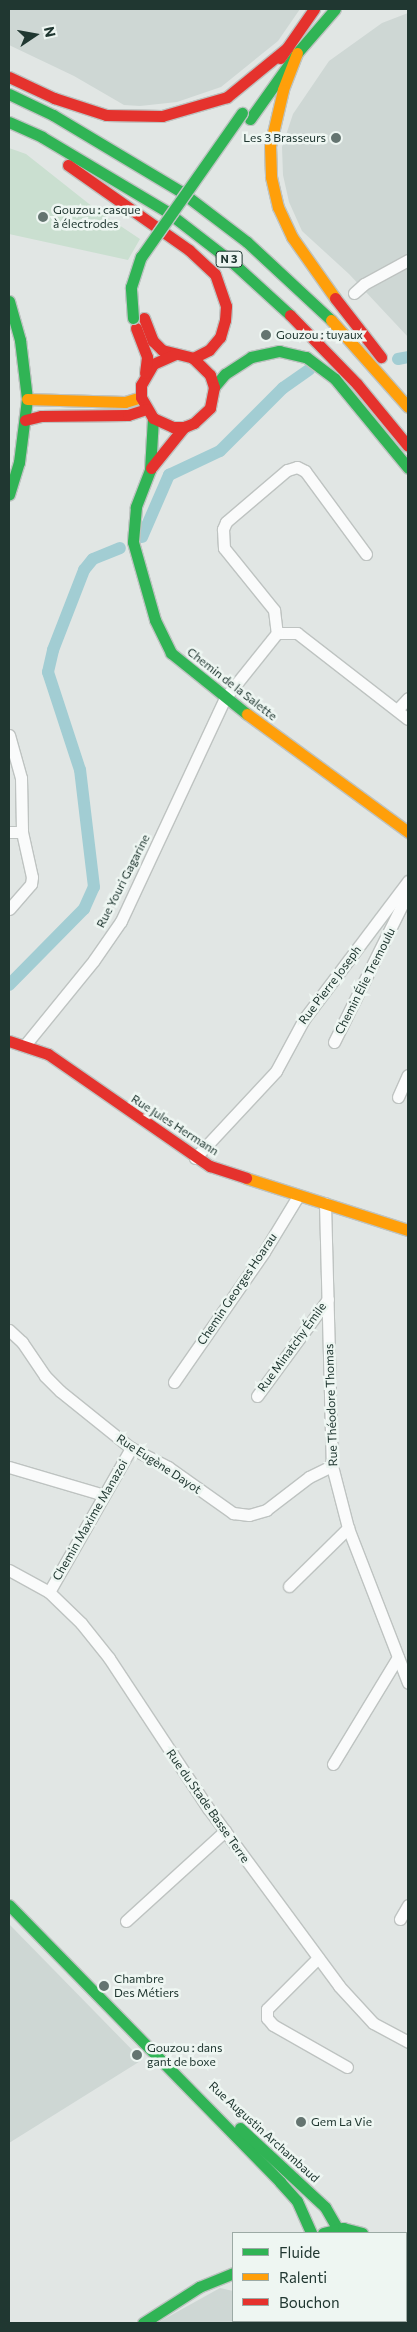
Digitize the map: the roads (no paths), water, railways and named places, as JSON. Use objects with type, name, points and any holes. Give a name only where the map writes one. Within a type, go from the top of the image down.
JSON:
[{"type":"main road","points":[[314,9],[292,50],[246,116],[141,257],[130,287],[147,357],[142,397],[146,409],[153,418],[168,426],[184,427],[199,420],[210,408],[214,387],[225,374],[251,357],[279,351],[306,357],[335,379],[408,468]]},
{"type":"main road","points":[[9,77],[54,98],[106,115],[162,116],[227,97],[292,50],[335,9]]},
{"type":"main road","points":[[292,50],[270,146],[271,177],[278,207],[292,236],[323,283],[374,347],[408,398]]},
{"type":"main road","name":"N 3","points":[[9,94],[53,115],[180,191],[247,242],[318,306],[408,407]]},
{"type":"main road","points":[[9,123],[36,139],[108,196],[189,250],[215,274],[226,306],[225,320],[220,338],[208,350],[193,358]]},
{"type":"main road","name":"N 3","points":[[9,123],[42,138],[166,212],[232,262],[306,330],[357,384],[408,446]]},
{"type":"main road","points":[[9,301],[20,340],[27,399],[19,462],[9,495]]},
{"type":"main road","points":[[138,318],[153,342],[162,350],[193,358],[203,365],[214,387]]},
{"type":"main road","points":[[145,373],[153,364],[175,354]]},
{"type":"main road","points":[[27,399],[124,402],[142,397]]},
{"type":"main road","points":[[25,420],[41,416],[128,415],[146,409]]},
{"type":"main road","name":"Chemin de la Salette","points":[[153,418],[150,470],[132,526],[133,542],[155,620],[171,653],[225,698],[408,832]]},
{"type":"main road","name":"Chemin de la Salette","points":[[150,470],[184,427]]},
{"type":"main road","points":[[9,1041],[25,1045]]},
{"type":"main road","name":"Rue Jules Hermann","points":[[25,1045],[48,1054],[195,1158],[244,1180],[382,1219],[408,1230]]},
{"type":"main road","name":"Rue Augustin Archambaud","points":[[9,1905],[297,2201],[311,2232]]},
{"type":"main road","name":"Rue Augustin Archambaud","points":[[142,2042],[294,2175],[325,2207],[337,2228]]},
{"type":"main road","points":[[325,2232],[337,2228],[357,2232]]},
{"type":"main road","points":[[143,2323],[212,2280],[232,2272]]},
{"type":"street","points":[[354,293],[364,284],[408,260]]},
{"type":"street","points":[[366,554],[305,471],[297,467],[287,470],[226,522],[224,548],[274,610],[278,633],[297,633],[408,719]]},
{"type":"street","name":"Rue Youri Gagarine","points":[[25,1045],[88,968],[121,921],[225,698],[278,633]]},
{"type":"street","points":[[397,710],[408,698]]},
{"type":"street","points":[[9,735],[21,778],[22,832],[31,884],[9,908]]},
{"type":"street","points":[[9,832],[22,832]]},
{"type":"street","name":"Rue Pierre Joseph","points":[[195,1158],[276,1071],[304,1019],[408,881]]},
{"type":"street","name":"Chemin Élie Tremoulu","points":[[334,1042],[408,894]]},
{"type":"street","points":[[398,1097],[408,1076]]},
{"type":"street","name":"Chemin Georges Hoarau","points":[[174,1382],[264,1252],[298,1196]]},
{"type":"street","name":"Rue Théodore Thomas","points":[[325,1203],[332,1466],[348,1528],[408,1683]]},
{"type":"street","name":"Rue Minatchy Émile","points":[[257,1396],[328,1299]]},
{"type":"street","name":"Rue Eugène Dayot","points":[[9,1330],[22,1342],[45,1376],[60,1391],[131,1448],[168,1467],[233,1513],[249,1515],[266,1510],[309,1477],[332,1466]]},
{"type":"street","name":"Chemin Maxime Manazoi","points":[[49,1592],[131,1448]]},
{"type":"street","points":[[9,1466],[104,1496]]},
{"type":"street","points":[[289,1586],[348,1528]]},
{"type":"street","name":"Rue du Stade Basse Terre","points":[[9,1570],[49,1592],[68,1608],[109,1658],[225,1832],[354,2006],[373,2023],[408,2042]]},
{"type":"street","points":[[333,1764],[398,1657]]},
{"type":"street","points":[[126,1921],[225,1832]]},
{"type":"street","points":[[400,1918],[408,1904]]},
{"type":"street","points":[[318,1958],[267,2009],[267,2018],[273,2025],[347,2067]]},
{"type":"waterway","points":[[398,359],[408,357]]},
{"type":"waterway","points":[[142,537],[169,475],[220,451],[283,388],[309,370]]},
{"type":"waterway","points":[[9,985],[84,909],[94,887],[80,770],[48,672],[53,650],[84,570],[93,559],[120,548]]},
{"type":"place","name":"Les 3 Brasseurs","points":[[336,138]]},
{"type":"place","name":"Gouzou : casque à électrodes","points":[[43,217]]},
{"type":"place","name":"Gouzou : tuyaux","points":[[266,335]]},
{"type":"place","name":"Chambre Des Métiers","points":[[104,1986]]},
{"type":"place","name":"Gouzou : dans gant de boxe","points":[[137,2055]]},
{"type":"place","name":"Gem La Vie","points":[[301,2122]]}]
